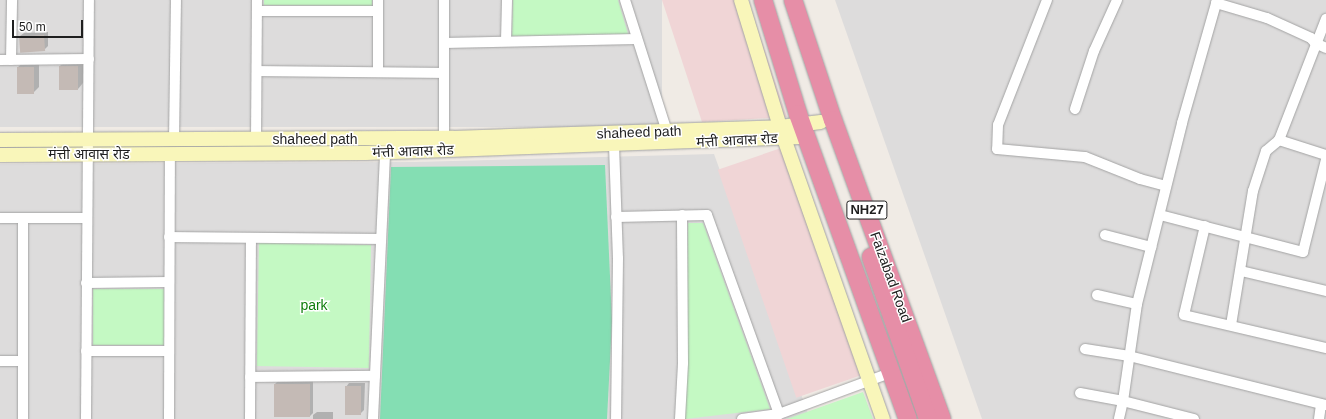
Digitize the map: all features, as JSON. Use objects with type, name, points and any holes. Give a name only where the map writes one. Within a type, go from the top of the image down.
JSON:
[{"type":"highway","points":[[763,0],[805,130],[890,373],[908,419]]},
{"type":"highway","points":[[781,0],[824,128]]},
{"type":"highway","name":"Faizabad Road","points":[[793,0],[835,126],[942,419]]},
{"type":"highway","name":"मंत्ती आवास रोड","points":[[805,130],[824,128]]},
{"type":"highway","name":"NH27","points":[[824,128],[928,419]]},
{"type":"street","points":[[11,60],[12,0]]},
{"type":"street","points":[[86,419],[87,148],[90,0]]},
{"type":"street","points":[[169,419],[169,237],[176,0]]},
{"type":"street","points":[[256,140],[257,0]]},
{"type":"street","points":[[378,0],[378,72]]},
{"type":"street","points":[[444,0],[444,138]]},
{"type":"street","points":[[506,41],[507,0]]},
{"type":"street","points":[[625,0],[667,132]]},
{"type":"street","points":[[741,0],[782,133],[883,419]]},
{"type":"street","points":[[1046,0],[998,125],[997,149],[1085,157],[1140,179],[1166,186]]},
{"type":"street","points":[[1075,109],[1094,51],[1117,0]]},
{"type":"street","points":[[1119,419],[1137,304],[1166,186],[1217,2],[1267,18],[1311,38],[1315,43],[1326,48]]},
{"type":"street","points":[[257,11],[378,11]]},
{"type":"street","points":[[1231,326],[1242,270],[1254,191],[1266,151],[1279,140],[1315,43],[1326,19]]},
{"type":"street","points":[[444,43],[637,39]]},
{"type":"street","points":[[0,60],[88,59]]},
{"type":"street","points":[[257,71],[444,73]]},
{"type":"street","name":"मंत्ती आवास रोड","points":[[172,147],[385,152],[548,141],[614,145],[805,130]]},
{"type":"street","name":"shaheed path","points":[[0,140],[87,148],[172,147],[256,140],[444,138],[548,141],[667,132],[782,133]]},
{"type":"street","points":[[1279,140],[1326,155]]},
{"type":"street","points":[[614,145],[616,217],[616,419]]},
{"type":"street","name":"मंत्ती आवास रोड","points":[[0,155],[87,148]]},
{"type":"street","points":[[373,419],[385,152]]},
{"type":"street","points":[[1160,214],[1303,252],[1326,160]]},
{"type":"street","points":[[680,419],[683,363],[682,215]]},
{"type":"street","points":[[616,217],[707,215],[779,414]]},
{"type":"street","points":[[0,218],[87,218]]},
{"type":"street","points":[[23,218],[23,419]]},
{"type":"street","points":[[1205,226],[1184,315],[1326,348]]},
{"type":"street","points":[[1105,235],[1151,247]]},
{"type":"street","points":[[169,237],[380,239]]},
{"type":"street","points":[[250,419],[251,238]]},
{"type":"street","points":[[1242,270],[1326,291]]},
{"type":"street","points":[[86,282],[169,282]]},
{"type":"street","points":[[1097,295],[1137,304]]},
{"type":"street","points":[[1085,348],[1129,356],[1323,405],[1318,419]]},
{"type":"street","points":[[86,351],[169,351]]},
{"type":"street","points":[[0,361],[23,361]]},
{"type":"street","points":[[742,419],[779,414],[869,379],[890,373]]},
{"type":"street","points":[[250,376],[375,376]]},
{"type":"street","points":[[1080,393],[1123,401],[1181,417],[1194,419]]},
{"type":"shaded area","points":[[0,0],[662,0],[662,127],[0,127]]},
{"type":"shaded area","points":[[662,0],[748,0],[787,117],[702,122]]},
{"type":"shaded area","points":[[835,0],[1326,0],[1326,419],[982,419]]},
{"type":"shaded area","points":[[784,147],[862,375],[796,398],[718,170]]},
{"type":"shaded area","points":[[714,154],[810,419],[0,419],[0,164],[414,162]]},
{"type":"green space","points":[[264,0],[372,0],[372,6],[264,5]]},
{"type":"green space","points":[[513,0],[618,0],[628,34],[512,36]]},
{"type":"green space","points":[[605,165],[612,321],[607,419],[380,419],[391,167]]},
{"type":"green space","points":[[688,223],[703,223],[770,409],[685,419]]},
{"type":"green space","name":"park","points":[[259,243],[371,245],[369,368],[257,366]]},
{"type":"green space","points":[[93,289],[164,289],[164,345],[93,345]]},
{"type":"green space","points":[[863,392],[873,419],[787,419]]},
{"type":"building","points":[[44,35],[45,51],[20,53],[19,37]]},
{"type":"building","points":[[59,66],[78,66],[78,90],[59,90]]},
{"type":"building","points":[[17,67],[34,67],[34,94],[17,94]]},
{"type":"building","points":[[274,384],[310,384],[310,417],[274,417]]},
{"type":"building","points":[[345,386],[361,386],[361,415],[345,415]]}]
